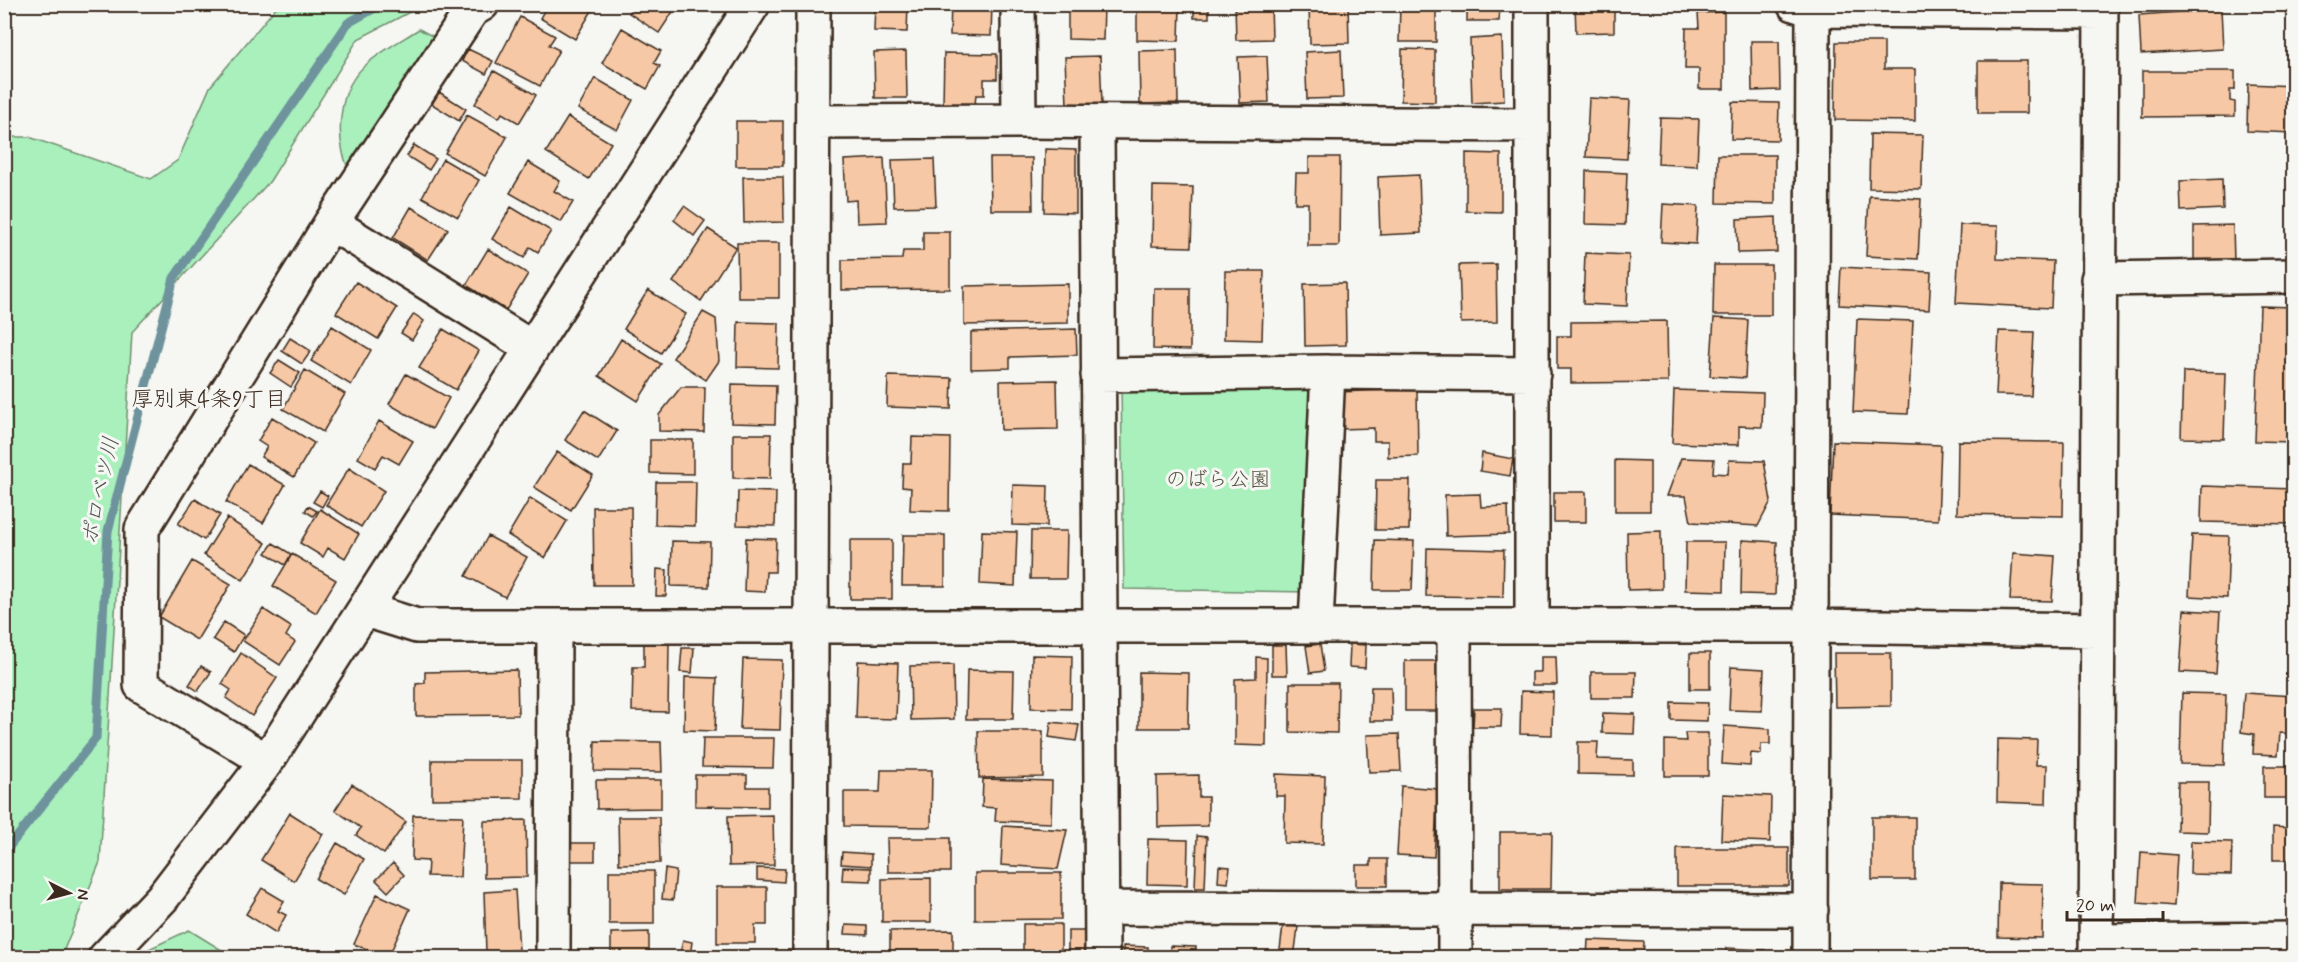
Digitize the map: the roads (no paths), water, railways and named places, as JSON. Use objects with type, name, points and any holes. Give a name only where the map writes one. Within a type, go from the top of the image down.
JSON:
[{"type":"street","points":[[267,761],[141,685],[142,529],[331,223],[472,10],[482,4]]},
{"type":"street","points":[[105,957],[162,898],[267,761],[753,4]]},
{"type":"street","points":[[810,957],[809,627],[813,4]]},
{"type":"street","points":[[1018,4],[1019,121]]},
{"type":"street","points":[[1532,4],[1532,625]]},
{"type":"street","points":[[1810,957],[1810,626],[1803,7],[2101,8],[2096,949],[2294,939]]},
{"type":"street","points":[[813,122],[1019,121],[1531,125]]},
{"type":"street","points":[[1097,123],[1102,957]]},
{"type":"street","points":[[331,223],[532,348]]},
{"type":"street","points":[[2098,279],[2294,276]]},
{"type":"street","points":[[1098,375],[1328,372],[1533,374]]},
{"type":"street","points":[[1316,624],[1328,372]]},
{"type":"street","points":[[366,610],[417,626],[809,627],[1316,624],[2097,630]]},
{"type":"street","points":[[553,957],[554,626]]},
{"type":"street","points":[[1454,626],[1455,957]]},
{"type":"street","points":[[1102,908],[1455,911],[1811,910]]},
{"type":"waterway","name":"ポロベツ川","points":[[4,853],[96,738],[108,531],[174,278],[348,23],[382,4]]},
{"type":"district","name":"厚別東4条9丁目","points":[[209,400]]},
{"type":"park label","name":"のばら公園","points":[[1218,480]]}]
